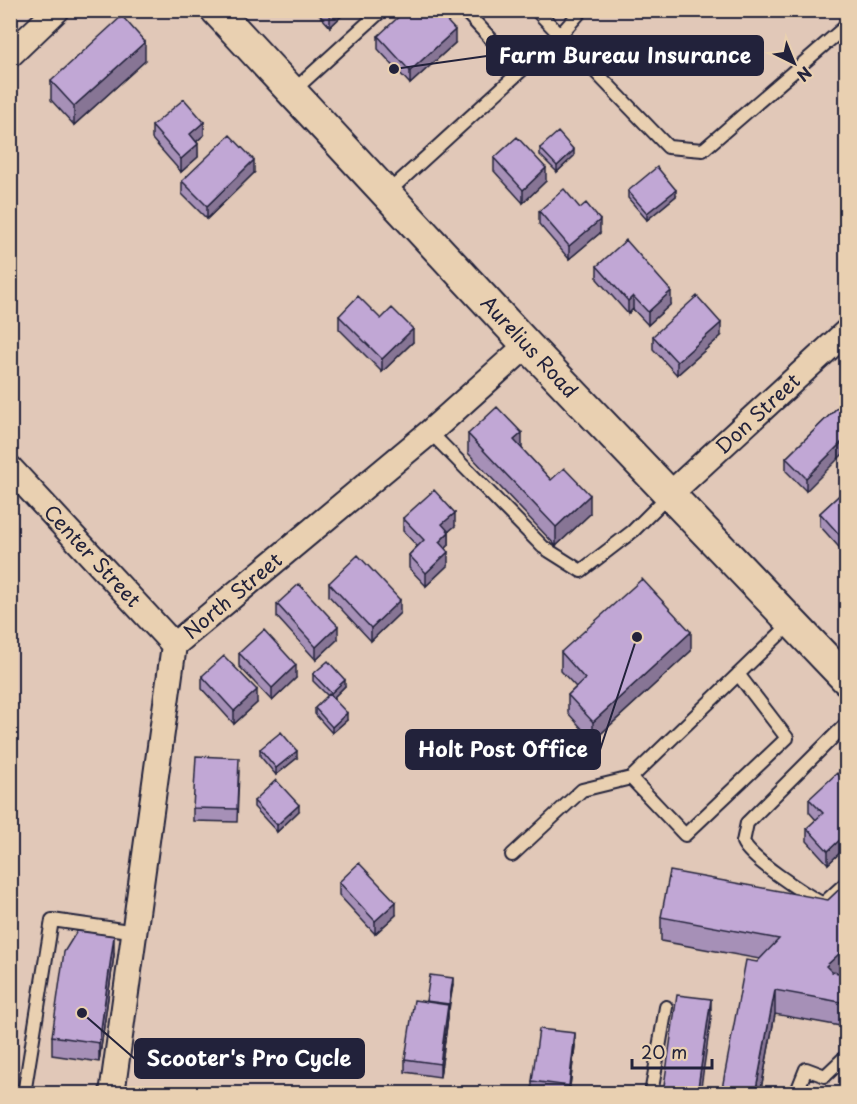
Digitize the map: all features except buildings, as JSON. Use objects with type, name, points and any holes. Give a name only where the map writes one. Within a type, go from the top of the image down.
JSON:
[{"type":"street","points":[[10,55],[57,10]]},
{"type":"street","name":"Aurelius Road","points":[[216,10],[527,345],[846,679]]},
{"type":"street","name":"Don Street","points":[[669,495],[846,332]]},
{"type":"street","name":"North Street","points":[[111,1094],[136,932],[174,645],[430,432],[527,345]]},
{"type":"street","name":"Center Street","points":[[10,468],[174,645]]},
{"type":"lane","points":[[292,92],[381,10]]},
{"type":"lane","points":[[464,10],[521,71]]},
{"type":"lane","points":[[536,10],[668,147],[703,150],[846,26]]},
{"type":"lane","points":[[387,192],[560,35],[582,10]]},
{"type":"lane","points":[[430,432],[543,547],[581,571],[633,531],[669,495]]},
{"type":"lane","points":[[512,855],[582,790],[631,778],[792,622]]},
{"type":"lane","points":[[631,778],[685,835],[787,738],[738,674]]},
{"type":"lane","points":[[846,724],[747,824],[743,842],[750,852],[791,884],[823,904],[846,883]]},
{"type":"lane","points":[[24,1094],[52,920],[136,932]]},
{"type":"lane","points":[[651,1094],[666,1007]]},
{"type":"lane","points":[[796,1094],[806,1069],[825,1076],[846,1056]]},
{"type":"place","name":"Farm Bureau Insurance","points":[[394,69]]},
{"type":"place","name":"Holt Post Office","points":[[637,637]]},
{"type":"place","name":"Scooter's Pro Cycle","points":[[82,1013]]}]
